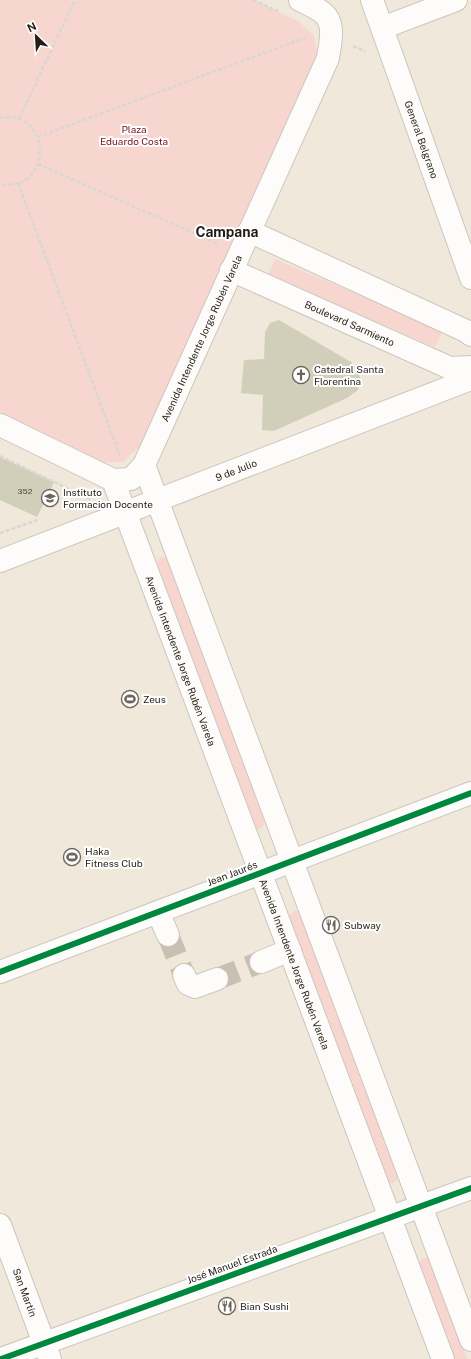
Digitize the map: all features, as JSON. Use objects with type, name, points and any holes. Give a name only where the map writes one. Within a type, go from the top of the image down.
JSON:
[{"type":"main road","name":"Avenida Intendente Jorge Rubén Varela","points":[[118,471],[131,479],[144,465],[328,58],[331,26],[324,13],[300,0]]},
{"type":"main road","name":"General Belgrano","points":[[372,0],[471,278]]},
{"type":"main road","points":[[382,28],[456,0]]},
{"type":"main road","points":[[249,231],[466,331],[471,335]]},
{"type":"main road","name":"Boulevard Sarmiento","points":[[231,270],[450,368],[471,367]]},
{"type":"main road","name":"9 de Julio","points":[[0,560],[158,501],[471,379]]},
{"type":"main road","points":[[0,425],[118,471]]},
{"type":"main road","points":[[144,465],[471,1340]]},
{"type":"main road","name":"Avenida Intendente Jorge Rubén Varela","points":[[118,471],[126,513],[443,1359]]},
{"type":"main road","name":"Jean Jaurés","points":[[0,972],[471,793]]},
{"type":"main road","points":[[158,912],[168,935]]},
{"type":"main road","points":[[261,962],[290,950]]},
{"type":"main road","points":[[184,975],[188,984],[195,987],[217,979]]},
{"type":"main road","name":"José Manuel Estrada","points":[[1,1359],[47,1351],[471,1188]]},
{"type":"main road","name":"San Martín","points":[[0,1225],[47,1351]]},
{"type":"path","points":[[19,119],[75,0]]},
{"type":"path","points":[[38,137],[314,35]]},
{"type":"path","points":[[0,118],[10,117],[19,119],[33,128],[40,144],[40,156],[38,164],[33,172],[27,178],[18,183],[9,185],[0,184]]},
{"type":"path","points":[[38,164],[222,246]]},
{"type":"path","points":[[18,183],[118,471]]},
{"type":"path","points":[[0,456],[93,500],[86,502]]},
{"type":"path","points":[[0,533],[43,518]]},
{"type":"green space","name":"Plaza Eduardo Costa","points":[[0,0],[253,0],[298,21],[314,35],[317,53],[142,444],[123,462],[104,462],[0,412]]},
{"type":"green space","points":[[275,259],[443,331],[435,347],[268,275]]},
{"type":"green space","points":[[161,557],[165,557],[169,561],[264,821],[264,825],[260,829],[256,829],[253,825],[157,565],[157,561]]},
{"type":"green space","points":[[294,911],[298,911],[302,915],[397,1175],[397,1180],[393,1183],[389,1183],[386,1179],[290,920],[290,915]]},
{"type":"green space","points":[[423,1258],[428,1258],[431,1262],[467,1359],[454,1359],[420,1266],[420,1262]]},
{"type":"building","name":"Catedral Santa Florentina","points":[[279,320],[351,362],[358,370],[361,380],[358,390],[347,398],[274,431],[262,430],[263,395],[241,393],[244,360],[264,359],[265,332],[270,323]]},
{"type":"building","points":[[0,457],[54,482],[37,517],[0,500]]},
{"type":"tunnel","points":[[168,935],[184,975]]},
{"type":"tunnel","points":[[217,979],[261,962]]},
{"type":"cycle path","points":[[0,972],[471,793]]},
{"type":"cycle path","points":[[1,1359],[471,1188]]},
{"type":"place","name":"Catedral Santa Florentina","points":[[301,375]]},
{"type":"place","name":"Instituto Formacion Docente","points":[[50,498]]},
{"type":"place","name":"Zeus","points":[[130,699]]},
{"type":"place","name":"Haka Fitness Club","points":[[72,857]]},
{"type":"place","name":"Subway","points":[[331,925]]},
{"type":"place","name":"Bian Sushi","points":[[227,1306]]},
{"type":"district","name":"Campana","points":[[227,232]]}]
